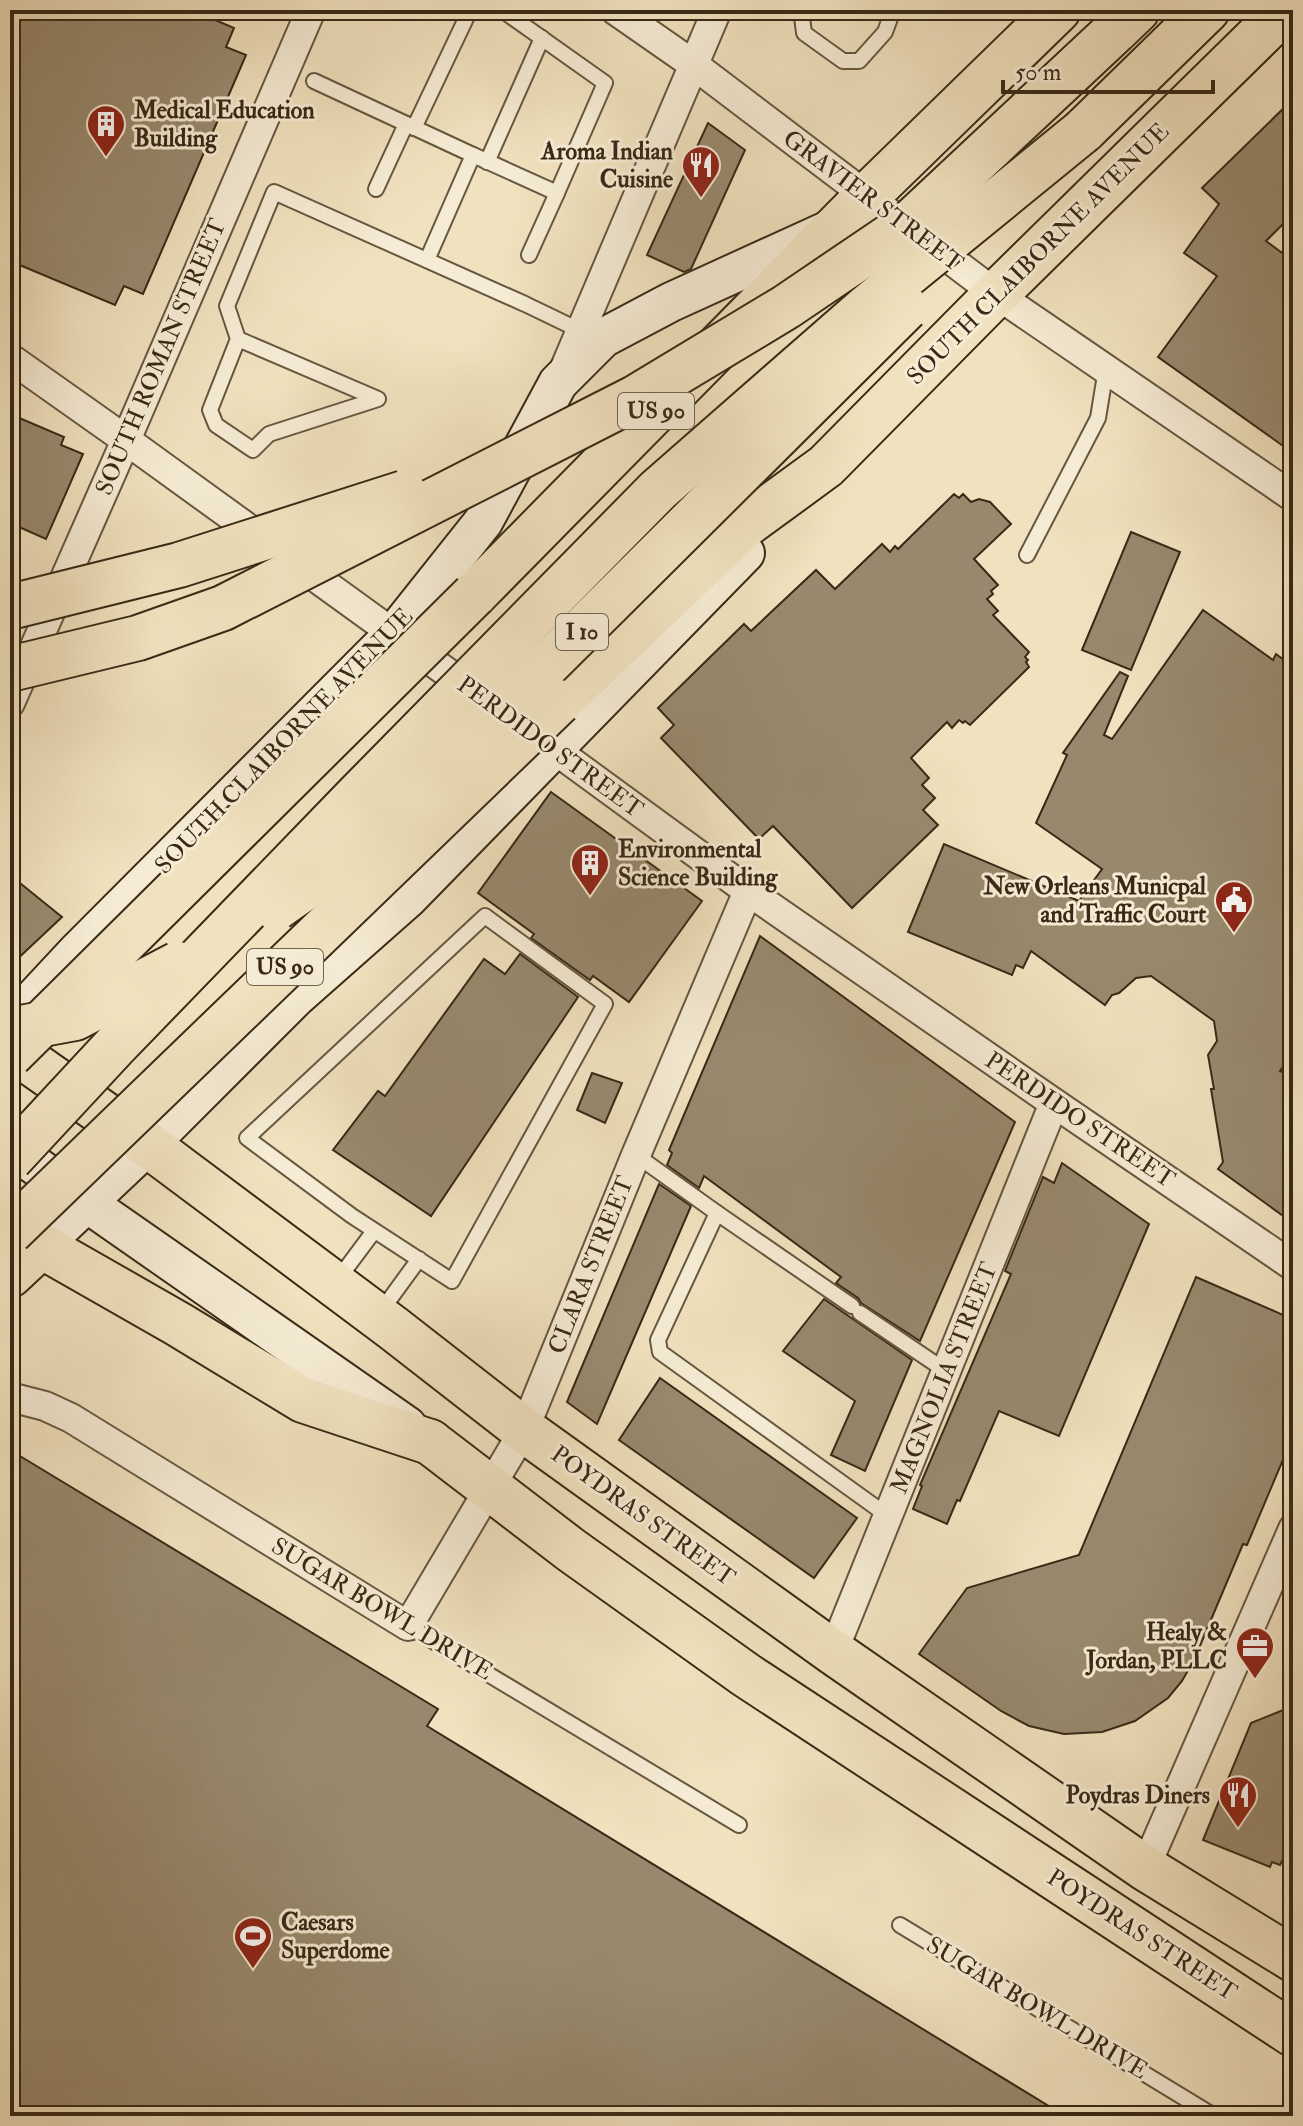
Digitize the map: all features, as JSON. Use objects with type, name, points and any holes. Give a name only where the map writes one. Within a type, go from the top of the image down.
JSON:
[{"type":"main road","name":"SOUTH CLAIBORNE AVENUE","points":[[10,1055],[474,595],[853,211],[1058,10]]},
{"type":"main road","points":[[10,669],[138,638],[223,608],[635,398],[786,307],[910,223],[1137,10]]},
{"type":"main road","name":"I 10","points":[[10,1027],[75,1018],[257,922],[342,861],[441,770],[1207,10]]},
{"type":"main road","name":"SOUTH CLAIBORNE AVENUE","points":[[18,1245],[559,702],[744,526],[826,466],[1285,10]]},
{"type":"main road","points":[[10,1159],[346,807],[658,490],[866,308],[1083,131]]},
{"type":"main road","points":[[10,607],[179,565],[521,456]]},
{"type":"main road","name":"POYDRAS STREET","points":[[10,1048],[148,1145],[524,1430],[833,1652],[1145,1868],[1293,1959]]},
{"type":"main road","points":[[18,1245],[178,1324],[303,1400],[430,1442]]},
{"type":"main road","name":"POYDRAS STREET","points":[[430,1442],[571,1550],[746,1675],[1293,2034]]},
{"type":"street","name":"SOUTH ROMAN STREET","points":[[10,703],[311,10]]},
{"type":"street","name":"GRAVIER STREET","points":[[615,10],[694,65],[853,211],[996,294],[1293,497]]},
{"type":"street","points":[[558,383],[717,10]]},
{"type":"street","name":"SOUTH CLAIBORNE AVENUE","points":[[10,1027],[77,952],[394,634],[483,522],[558,383],[603,338],[853,211]]},
{"type":"street","name":"PERDIDO STREET","points":[[10,358],[748,891],[1293,1266]]},
{"type":"street","name":"SOUTH CLAIBORNE AVENUE","points":[[18,1245],[87,1203],[296,997],[408,898],[759,539],[826,466]]},
{"type":"street","name":"CLARA STREET","points":[[408,1626],[524,1430],[748,891]]},
{"type":"street","name":"MAGNOLIA STREET","points":[[833,1652],[1054,1103]]},
{"type":"street","name":"POYDRAS STREET","points":[[10,1147],[430,1442]]},
{"type":"street","name":"SUGAR BOWL DRIVE","points":[[16,1398],[71,1418],[408,1626]]},
{"type":"street","points":[[1145,1868],[1293,1529]]},
{"type":"lane","points":[[376,189],[470,10]]},
{"type":"lane","points":[[502,10],[605,83],[529,255]]},
{"type":"lane","points":[[804,10],[804,33],[843,61],[859,61],[885,32],[893,10]]},
{"type":"lane","points":[[427,260],[542,38]]},
{"type":"lane","points":[[314,81],[557,193]]},
{"type":"lane","points":[[238,339],[378,399],[269,434],[253,450],[216,425],[210,410],[238,339],[227,306],[274,192],[581,331]]},
{"type":"lane","points":[[1027,555],[1098,418],[1106,369]]},
{"type":"lane","points":[[485,916],[605,1004],[452,1281],[374,1231],[247,1138],[485,916]]},
{"type":"lane","points":[[636,1155],[946,1371]]},
{"type":"lane","points":[[717,1213],[658,1340],[660,1352],[888,1516]]},
{"type":"lane","points":[[334,1284],[374,1231]]},
{"type":"lane","points":[[377,1316],[419,1259]]},
{"type":"lane","name":"SUGAR BOWL DRIVE","points":[[408,1626],[739,1825]]},
{"type":"lane","name":"SUGAR BOWL DRIVE","points":[[900,1925],[1214,2116]]},
{"type":"building","name":"Medical Education Building","points":[[10,10],[192,10],[234,28],[226,47],[246,55],[143,294],[124,286],[115,305],[10,261]]},
{"type":"building","points":[[1293,99],[1293,214],[1266,241],[1293,261],[1293,453],[1158,357],[1217,276],[1184,253],[1219,204],[1202,188]]},
{"type":"building","points":[[708,123],[745,150],[691,269],[684,272],[647,255]]},
{"type":"building","points":[[10,414],[64,437],[61,445],[83,454],[46,539],[10,523]]},
{"type":"building","points":[[954,494],[959,498],[963,494],[971,502],[979,499],[990,502],[1011,524],[974,559],[998,585],[987,599],[998,611],[993,615],[1029,652],[1025,657],[1029,667],[970,725],[959,720],[952,728],[947,722],[911,758],[929,778],[922,785],[935,798],[923,810],[938,825],[852,908],[773,826],[759,839],[661,738],[674,725],[658,708],[744,624],[751,631],[816,570],[835,589],[882,544],[890,552],[895,546],[898,549]]},
{"type":"building","points":[[1131,532],[1180,552],[1131,670],[1082,650]]},
{"type":"building","points":[[1203,610],[1273,660],[1276,654],[1293,667],[1293,1052],[1280,1071],[1293,1076],[1293,1223],[1218,1169],[1223,1162],[1208,1055],[1217,1041],[1214,1021],[1151,976],[1136,978],[1119,993],[1112,995],[1105,1005],[1031,951],[1023,968],[1016,965],[1012,975],[908,932],[944,844],[1079,901],[1102,869],[1036,823],[1067,755],[1063,753],[1120,672],[1128,676],[1104,735],[1112,739]]},
{"type":"building","name":"Environmental Science Building","points":[[551,792],[702,901],[629,1002],[593,976],[590,980],[531,938],[534,934],[478,893]]},
{"type":"building","points":[[10,875],[62,917],[10,966]]},
{"type":"building","points":[[760,936],[1015,1122],[920,1341],[861,1303],[836,1283],[841,1277],[704,1176],[699,1188],[667,1165],[672,1153],[669,1150]]},
{"type":"building","points":[[520,954],[578,997],[431,1216],[333,1150],[378,1091],[385,1096],[484,959],[505,974]]},
{"type":"building","points":[[592,1073],[622,1083],[605,1123],[577,1110]]},
{"type":"building","points":[[1062,1163],[1149,1224],[1059,1436],[999,1411],[947,1524],[913,1509],[920,1485],[1011,1274],[1005,1271],[1043,1177],[1054,1183]]},
{"type":"building","points":[[659,1184],[691,1206],[597,1424],[567,1402]]},
{"type":"building","points":[[1196,1277],[1281,1314],[1293,1323],[1293,1436],[1194,1660],[1168,1698],[1135,1721],[1102,1732],[1064,1734],[1029,1726],[1001,1711],[919,1654],[967,1588],[1079,1555]]},
{"type":"building","points":[[824,1299],[912,1360],[865,1471],[831,1455],[855,1401],[783,1351]]},
{"type":"building","points":[[660,1378],[857,1518],[814,1578],[619,1440]]},
{"type":"building","points":[[10,1450],[438,1709],[427,1726],[1065,2116],[10,2116]]},
{"type":"building","points":[[1293,1706],[1293,1861],[1284,1857],[1280,1865],[1272,1862],[1270,1867],[1203,1840],[1251,1723]]},
{"type":"place","name":"Medical Education Building","points":[[106,158]]},
{"type":"place","name":"Aroma Indian Cuisine","points":[[701,199]]},
{"type":"place","name":"Environmental Science Building","points":[[590,897]]},
{"type":"place","name":"New Orleans Municpal and Traffic Court","points":[[1234,934]]},
{"type":"place","name":"Healy & Jordan, PLLC","points":[[1255,1680]]},
{"type":"place","name":"Poydras Diners","points":[[1238,1829]]},
{"type":"place","name":"Caesars Superdome","points":[[253,1970]]}]
